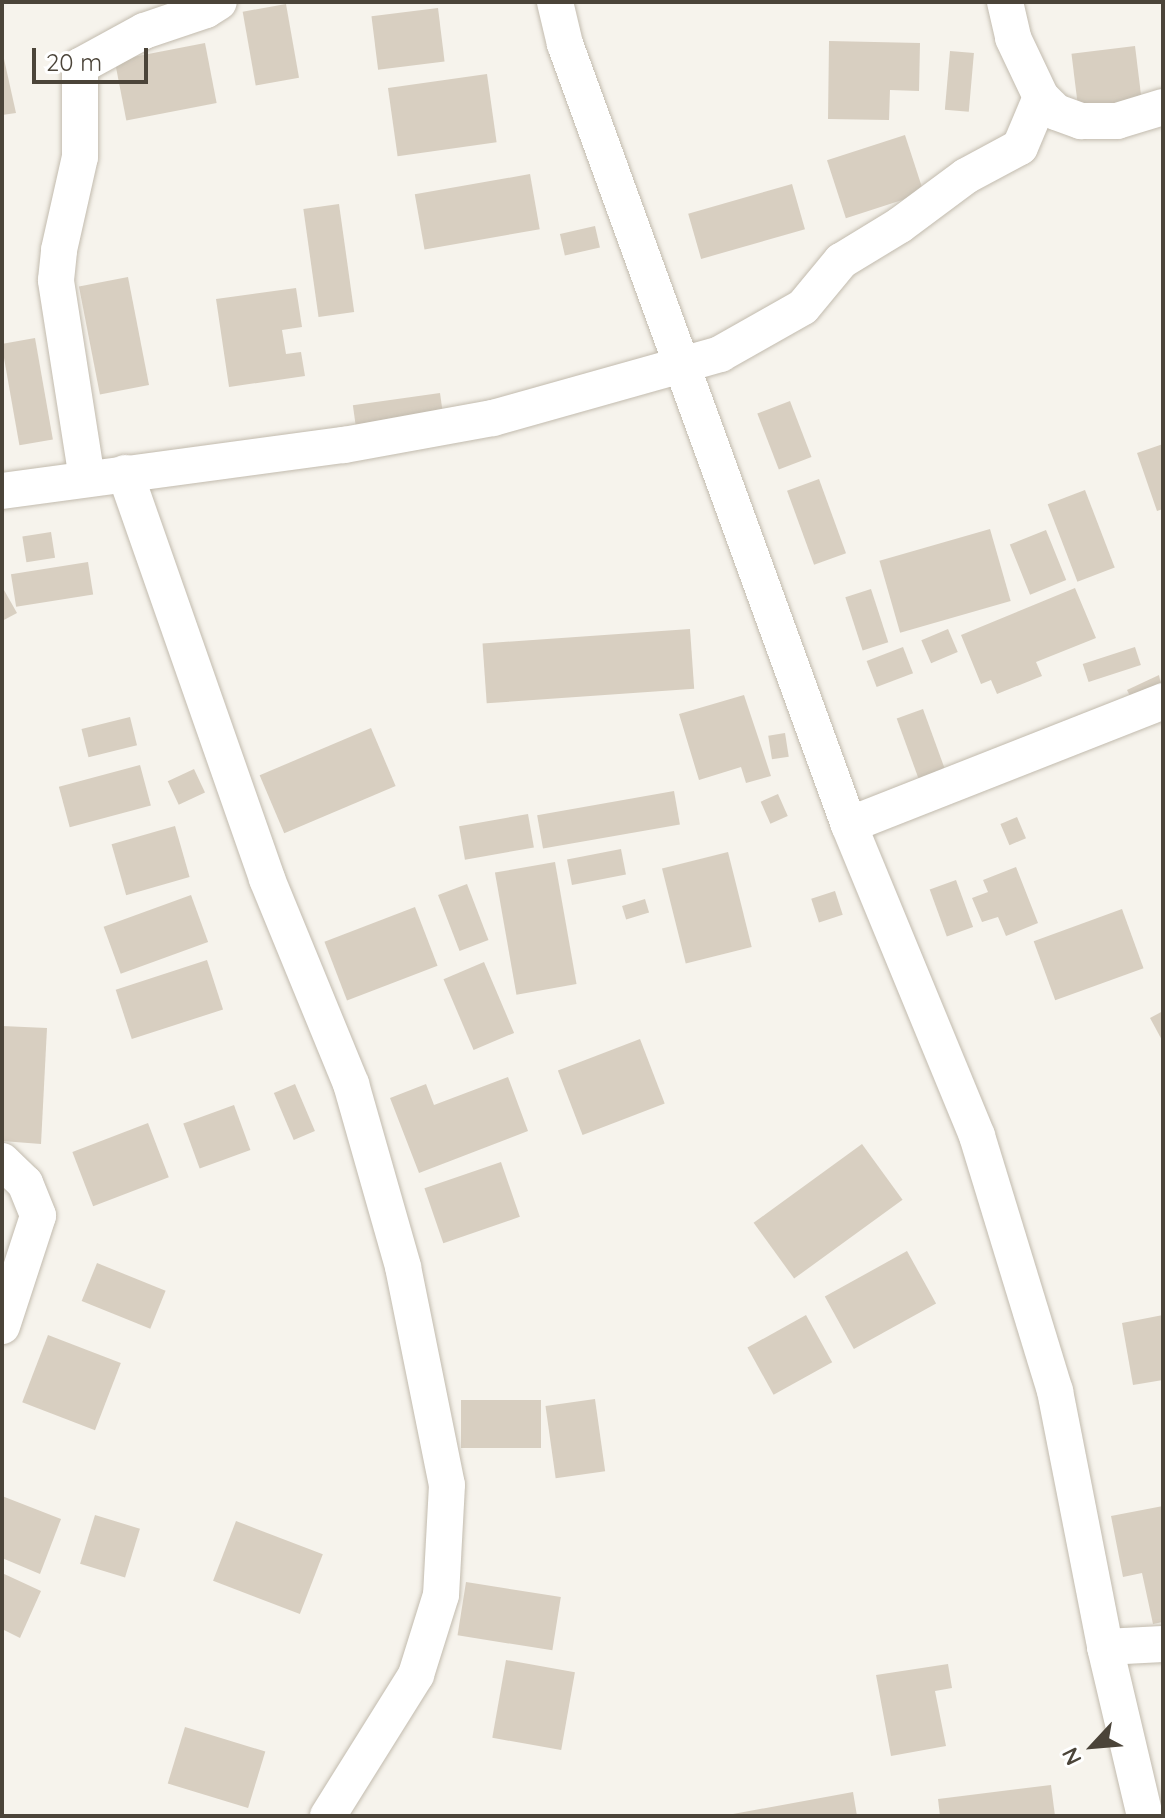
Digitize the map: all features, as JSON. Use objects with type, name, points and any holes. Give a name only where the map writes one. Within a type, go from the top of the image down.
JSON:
[{"type":"street","points":[[87,479],[56,280],[59,250],[80,157],[80,66],[144,31],[206,10],[219,2]]},
{"type":"street","points":[[555,2],[565,44],[849,825],[977,1136],[1055,1391],[1105,1647],[1145,1816]]},
{"type":"street","points":[[1005,2],[1013,38],[1041,97],[1056,112],[1081,121],[1117,121],[1163,107]]},
{"type":"street","points":[[1020,147],[1041,97]]},
{"type":"street","points":[[2,491],[344,445],[493,418],[720,354],[803,307],[841,261],[900,225],[966,176],[1020,147],[1081,121]]},
{"type":"street","points":[[125,473],[267,879],[351,1084],[403,1267],[447,1485],[441,1595],[416,1675],[328,1816]]},
{"type":"street","points":[[849,825],[1163,701]]},
{"type":"street","points":[[2,1161],[25,1183],[38,1216],[2,1326]]},
{"type":"street","points":[[1105,1647],[1163,1644]]},
{"type":"building","points":[[286,4],[299,78],[256,86],[243,12]]},
{"type":"building","points":[[438,8],[445,62],[378,70],[371,16]]},
{"type":"building","points":[[829,41],[920,43],[919,91],[890,90],[889,120],[828,119]]},
{"type":"building","points":[[205,43],[217,103],[126,120],[115,61]]},
{"type":"building","points":[[1135,46],[1142,104],[1079,111],[1071,54]]},
{"type":"building","points":[[2,50],[16,113],[2,115]]},
{"type":"building","points":[[950,51],[974,53],[969,112],[945,110]]},
{"type":"building","points":[[487,74],[497,142],[398,156],[388,88]]},
{"type":"building","points":[[905,135],[924,193],[846,218],[827,160]]},
{"type":"building","points":[[530,174],[540,229],[425,249],[415,194]]},
{"type":"building","points":[[792,184],[805,229],[701,259],[688,214]]},
{"type":"building","points":[[339,204],[354,312],[319,317],[303,209]]},
{"type":"building","points":[[595,226],[600,247],[565,256],[560,234]]},
{"type":"building","points":[[128,277],[149,385],[100,395],[79,287]]},
{"type":"building","points":[[296,288],[302,327],[282,330],[286,354],[301,352],[305,376],[229,387],[216,299]]},
{"type":"building","points":[[35,338],[53,439],[19,445],[2,344]]},
{"type":"building","points":[[440,393],[444,421],[357,433],[353,405]]},
{"type":"building","points":[[790,401],[812,457],[779,470],[757,414]]},
{"type":"building","points":[[1163,444],[1163,509],[1157,511],[1137,453]]},
{"type":"building","points":[[819,479],[846,553],[814,565],[787,491]]},
{"type":"building","points":[[1085,490],[1115,567],[1077,582],[1048,504]]},
{"type":"building","points":[[990,529],[1011,601],[900,633],[879,561]]},
{"type":"building","points":[[1046,530],[1066,580],[1030,595],[1010,545]]},
{"type":"building","points":[[51,532],[55,558],[26,562],[22,537]]},
{"type":"building","points":[[88,562],[93,595],[16,607],[11,574]]},
{"type":"building","points":[[1075,588],[1096,638],[1036,662],[1042,676],[997,694],[991,680],[981,684],[961,635]]},
{"type":"building","points":[[871,589],[888,642],[863,651],[845,597]]},
{"type":"building","points":[[2,591],[17,613],[2,621]]},
{"type":"building","points":[[690,629],[694,689],[487,703],[483,644]]},
{"type":"building","points":[[948,629],[958,652],[931,663],[921,640]]},
{"type":"building","points":[[903,647],[913,673],[877,687],[867,661]]},
{"type":"building","points":[[1135,647],[1141,665],[1089,682],[1083,664]]},
{"type":"building","points":[[1159,675],[1163,694],[1135,706],[1127,690]]},
{"type":"building","points":[[744,695],[771,776],[746,783],[741,767],[699,780],[679,714]]},
{"type":"building","points":[[923,709],[945,769],[919,779],[897,719]]},
{"type":"building","points":[[130,717],[137,745],[89,757],[81,729]]},
{"type":"building","points":[[371,728],[396,786],[284,833],[260,775]]},
{"type":"building","points":[[785,733],[789,757],[772,759],[768,736]]},
{"type":"building","points":[[140,765],[151,806],[70,827],[59,787]]},
{"type":"building","points":[[194,769],[205,793],[179,805],[168,781]]},
{"type":"building","points":[[674,791],[680,824],[543,849],[537,815]]},
{"type":"building","points":[[778,794],[788,816],[770,824],[761,802]]},
{"type":"building","points":[[528,814],[534,847],[465,860],[459,826]]},
{"type":"building","points":[[1017,817],[1026,838],[1009,845],[1000,824]]},
{"type":"building","points":[[175,826],[190,877],[126,895],[112,844]]},
{"type":"building","points":[[621,849],[626,875],[572,885],[567,859]]},
{"type":"building","points":[[728,852],[752,947],[686,964],[662,868]]},
{"type":"building","points":[[555,862],[577,984],[516,995],[495,873]]},
{"type":"building","points":[[1016,867],[1038,923],[1006,936],[998,917],[982,922],[972,898],[988,892],[983,880]]},
{"type":"building","points":[[956,880],[973,927],[947,937],[930,890]]},
{"type":"building","points":[[467,884],[489,940],[460,951],[438,895]]},
{"type":"building","points":[[835,891],[843,915],[819,923],[811,899]]},
{"type":"building","points":[[191,895],[208,942],[121,974],[104,927]]},
{"type":"building","points":[[645,899],[649,912],[626,919],[622,906]]},
{"type":"building","points":[[415,907],[438,966],[347,1001],[324,942]]},
{"type":"building","points":[[1122,909],[1144,968],[1055,1000],[1034,941]]},
{"type":"building","points":[[207,960],[223,1009],[132,1039],[116,990]]},
{"type":"building","points":[[484,962],[514,1033],[474,1050],[443,979]]},
{"type":"building","points":[[1163,1011],[1163,1042],[1150,1018]]},
{"type":"building","points":[[2,1026],[47,1028],[41,1144],[2,1141]]},
{"type":"building","points":[[640,1039],[665,1103],[583,1135],[558,1071]]},
{"type":"building","points":[[508,1077],[528,1131],[419,1173],[390,1098],[426,1084],[434,1105]]},
{"type":"building","points":[[295,1084],[315,1131],[294,1140],[274,1093]]},
{"type":"building","points":[[234,1105],[250,1150],[200,1169],[183,1123]]},
{"type":"building","points":[[148,1123],[169,1177],[93,1206],[72,1152]]},
{"type":"building","points":[[862,1144],[903,1200],[794,1279],[754,1223]]},
{"type":"building","points":[[501,1162],[520,1217],[443,1243],[424,1188]]},
{"type":"building","points":[[907,1251],[936,1303],[854,1349],[825,1297]]},
{"type":"building","points":[[97,1263],[166,1291],[150,1329],[82,1301]]},
{"type":"building","points":[[806,1315],[832,1362],[774,1395],[747,1347]]},
{"type":"building","points":[[1163,1315],[1163,1380],[1133,1385],[1122,1323]]},
{"type":"building","points":[[48,1335],[121,1363],[95,1430],[22,1402]]},
{"type":"building","points":[[595,1399],[605,1471],[556,1478],[545,1406]]},
{"type":"building","points":[[461,1400],[541,1400],[541,1448],[461,1448]]},
{"type":"building","points":[[2,1496],[61,1519],[40,1574],[2,1558]]},
{"type":"building","points":[[1163,1506],[1163,1622],[1153,1624],[1142,1573],[1123,1577],[1111,1516]]},
{"type":"building","points":[[95,1515],[140,1529],[125,1578],[80,1564]]},
{"type":"building","points":[[236,1521],[323,1554],[300,1614],[213,1581]]},
{"type":"building","points":[[2,1573],[41,1591],[20,1638],[2,1629]]},
{"type":"building","points":[[466,1582],[561,1597],[552,1650],[458,1635]]},
{"type":"building","points":[[506,1660],[575,1672],[561,1750],[492,1738]]},
{"type":"building","points":[[948,1664],[952,1688],[935,1691],[946,1746],[891,1756],[876,1675]]},
{"type":"building","points":[[185,1727],[265,1752],[248,1808],[168,1783]]},
{"type":"building","points":[[1051,1785],[1055,1816],[940,1816],[938,1799]]},
{"type":"building","points":[[853,1792],[857,1816],[733,1816],[733,1814]]}]
